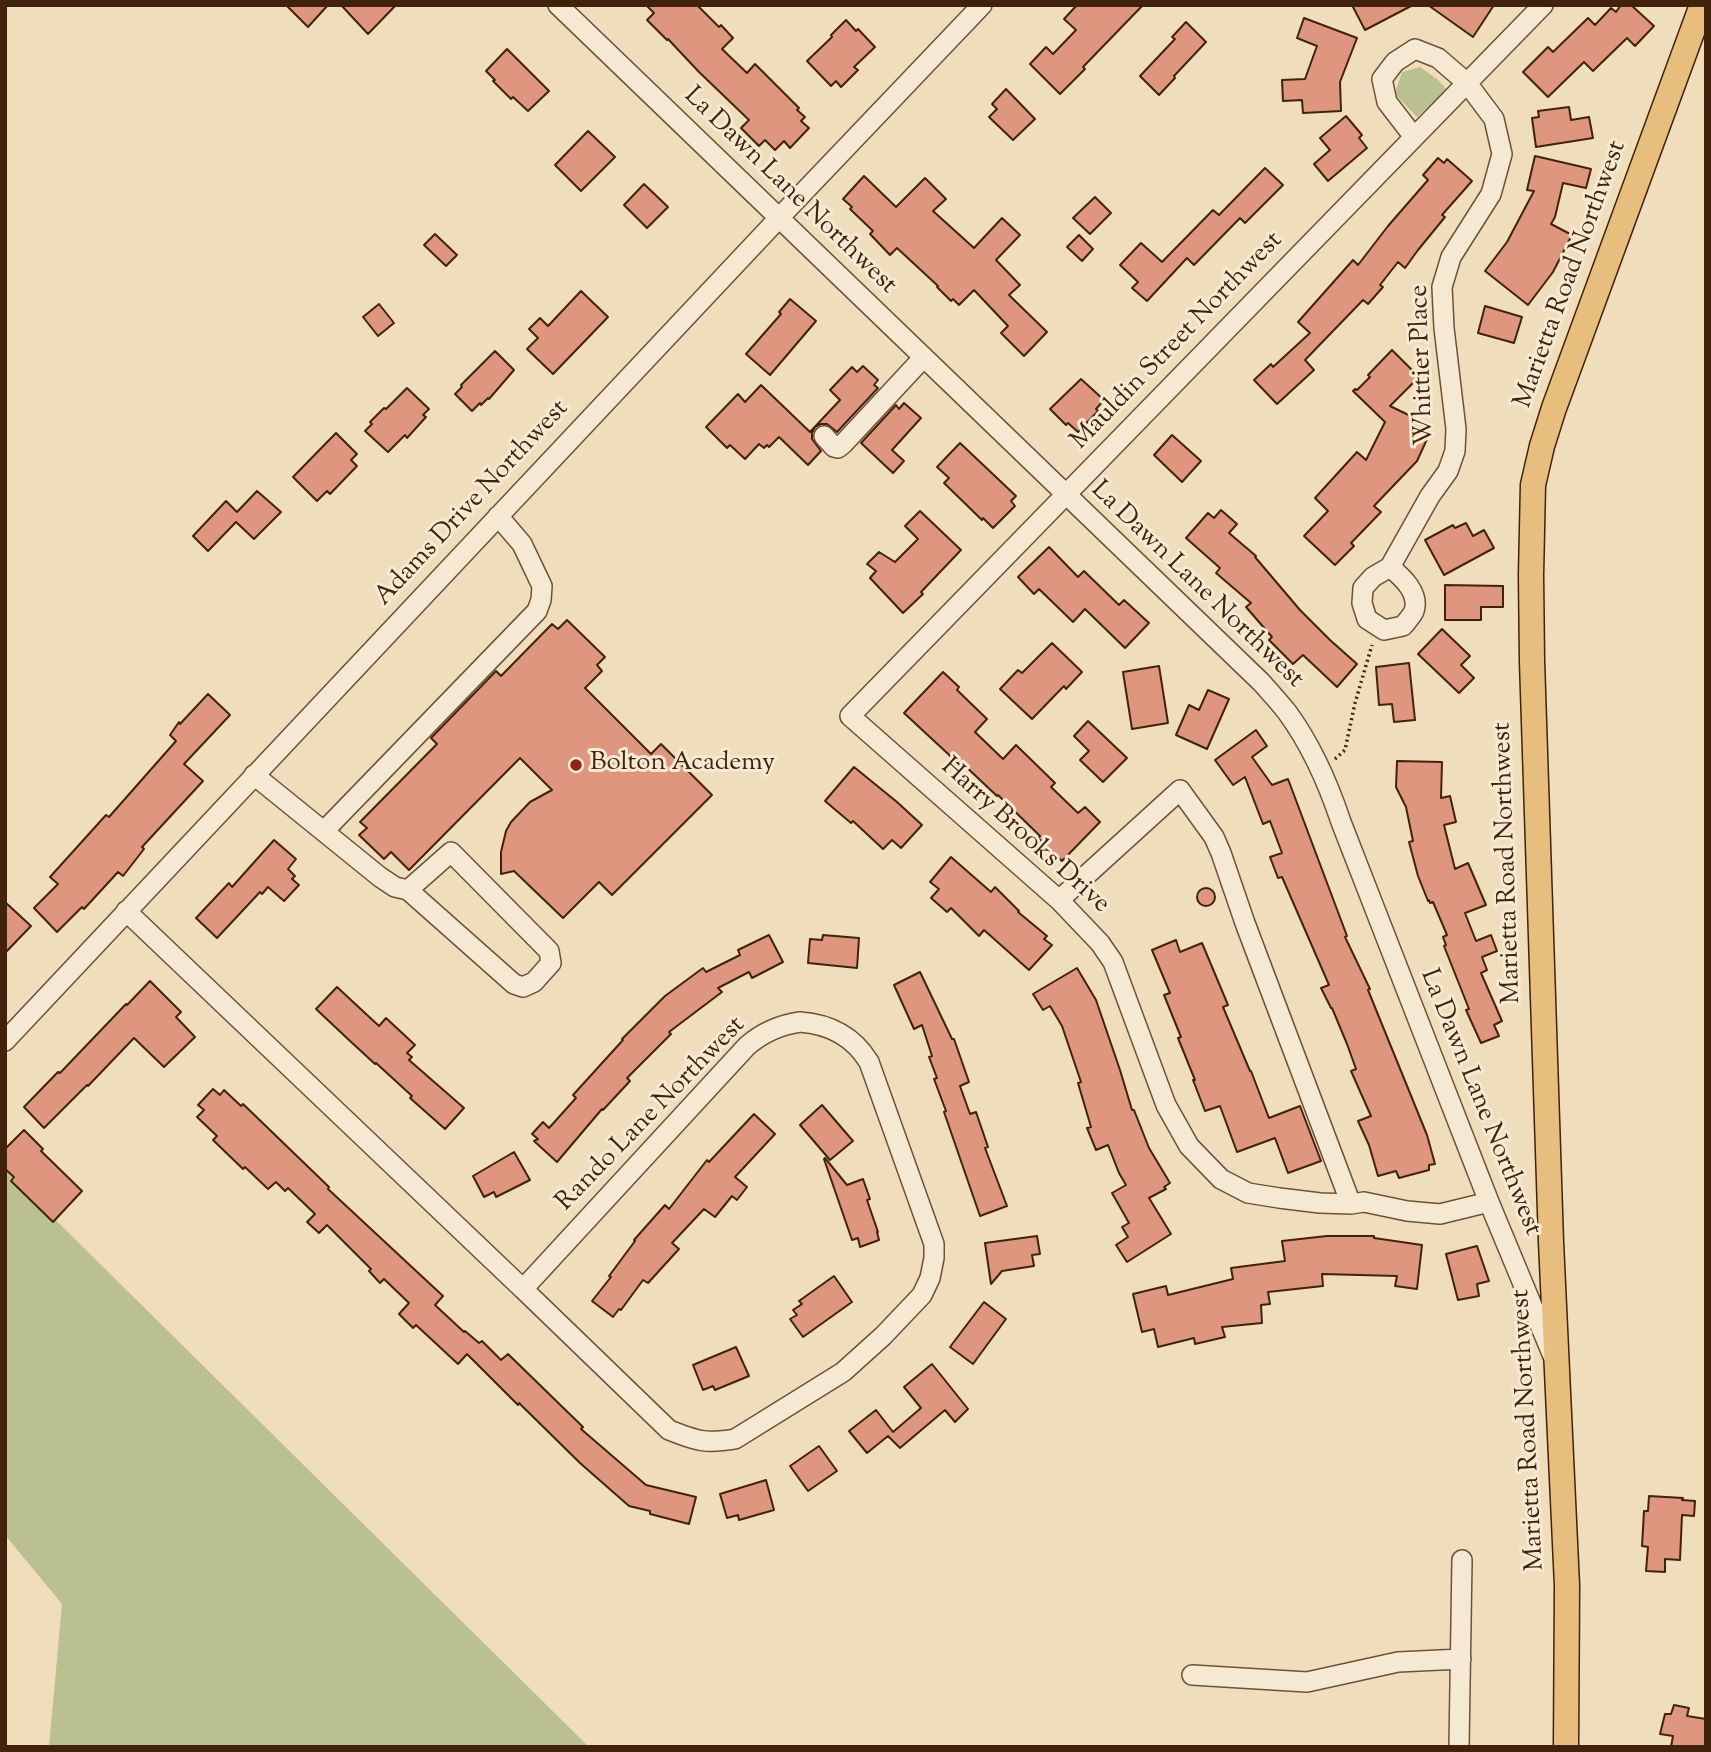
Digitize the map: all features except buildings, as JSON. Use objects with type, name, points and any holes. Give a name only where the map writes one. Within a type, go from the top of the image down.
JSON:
[{"type":"main road","name":"Marietta Road Northwest","points":[[1566,1747],[1567,1586],[1551,1242],[1532,675],[1533,485],[1554,408],[1702,5]]},
{"type":"street","name":"La Dawn Lane Northwest","points":[[558,5],[1261,682],[1286,711],[1310,747],[1329,786],[1489,1202],[1558,1367]]},
{"type":"street","name":"Adams Drive Northwest","points":[[5,1041],[982,5]]},
{"type":"street","name":"Mauldin Street Northwest","points":[[850,716],[1543,5]]},
{"type":"street","name":"Whittier Place","points":[[1378,626],[1367,619],[1362,603],[1363,588],[1373,577],[1390,567],[1430,496],[1448,471],[1455,450],[1456,429],[1442,287],[1451,257],[1491,194],[1502,154],[1494,119],[1467,83],[1438,58],[1415,49],[1395,62],[1382,79],[1387,102],[1414,137]]},
{"type":"street","points":[[824,436],[838,448],[923,358]]},
{"type":"street","points":[[324,831],[537,611],[542,586],[522,544],[498,516]]},
{"type":"street","points":[[1378,626],[1384,630],[1403,626],[1414,611],[1413,594],[1404,579],[1390,567]]},
{"type":"street","name":"Harry Brooks Drive","points":[[850,716],[1059,900],[1100,943],[1113,962],[1166,1105],[1189,1146],[1221,1179],[1248,1193],[1320,1203],[1364,1202],[1440,1214],[1489,1202]]},
{"type":"street","points":[[254,775],[395,887],[408,890],[514,984],[523,987],[534,982],[551,963],[549,951],[451,852],[408,890]]},
{"type":"street","points":[[1059,900],[1180,790],[1214,837],[1221,853],[1351,1204]]},
{"type":"street","name":"Rando Lane Northwest","points":[[126,911],[669,1430],[695,1440],[716,1442],[735,1439],[843,1372],[883,1336],[922,1295],[930,1278],[934,1244],[865,1055],[843,1034],[815,1023],[785,1024],[759,1035],[523,1289]]},
{"type":"street","points":[[1459,1747],[1462,1560]]},
{"type":"street","points":[[1192,1675],[1307,1682],[1398,1662],[1461,1659]]},
{"type":"path","points":[[1321,770],[1345,750],[1355,703],[1378,626]]},
{"type":"green space","points":[[1420,67],[1447,90],[1417,117],[1395,94],[1402,72]]},
{"type":"green space","points":[[5,1170],[589,1747],[49,1747],[62,1604],[5,1535]]},
{"type":"place","name":"Bolton Academy","points":[[576,765]]}]
